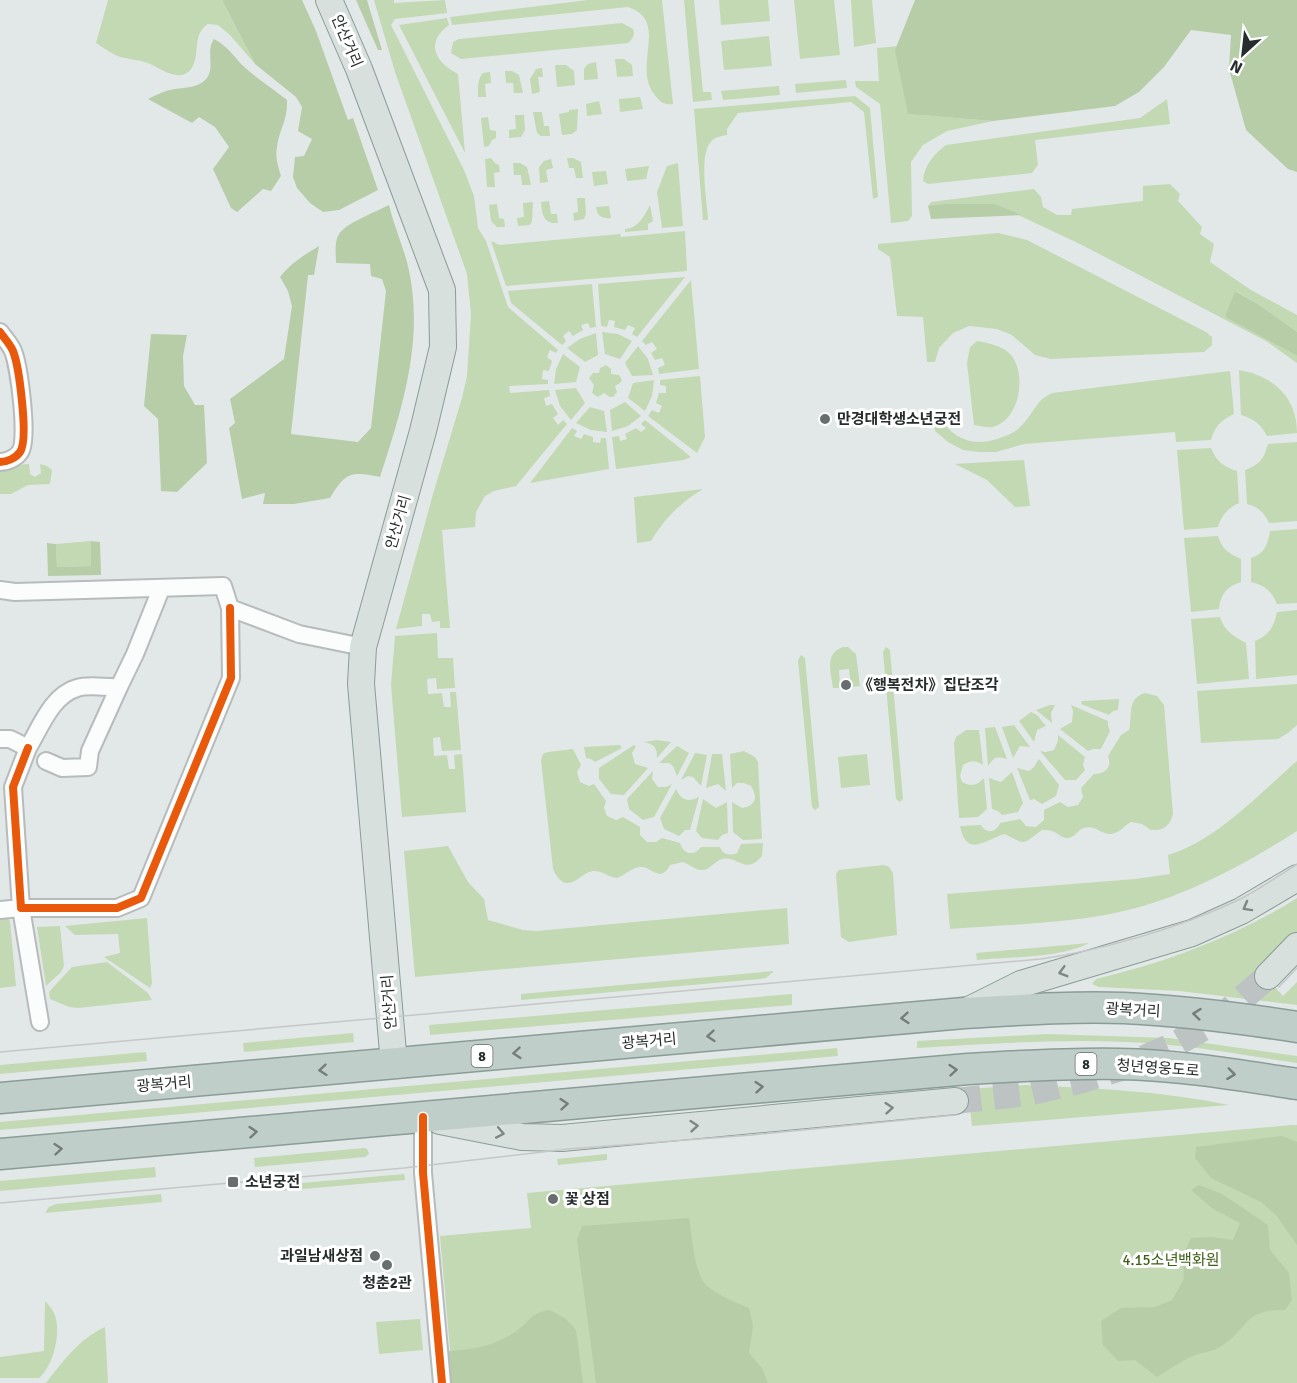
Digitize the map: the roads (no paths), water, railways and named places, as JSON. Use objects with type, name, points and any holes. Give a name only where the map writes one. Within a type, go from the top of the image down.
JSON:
[{"type":"highway","name":"광복거리","points":[[0,1098],[964,1013],[1043,1008],[1122,1008],[1192,1013],[1297,1027]]},
{"type":"highway","name":"청년영웅도로","points":[[423,1117],[1045,1064],[1121,1064],[1186,1069],[1297,1084]]},
{"type":"highway","name":"8","points":[[0,1154],[423,1117]]},
{"type":"main road","name":"안산거리","points":[[329,0],[371,101],[442,290],[443,347],[423,431],[363,646],[361,684],[364,726],[394,1064]]},
{"type":"main road","points":[[964,1013],[1021,984],[1192,933],[1241,911],[1297,878]]},
{"type":"main road","points":[[1268,976],[1297,946]]},
{"type":"main road","points":[[423,1117],[522,1137],[562,1138],[955,1101]]},
{"type":"street","points":[[0,332],[13,350],[20,379],[24,441],[20,453],[6,462],[0,462]]},
{"type":"street","points":[[0,910],[117,908],[141,898],[231,678],[230,608],[223,586],[3,593]]},
{"type":"street","points":[[46,761],[62,768],[88,767],[90,751],[162,589]]},
{"type":"street","points":[[230,608],[299,634],[363,646]]},
{"type":"street","points":[[40,1022],[21,908],[13,787],[28,748],[53,706],[65,693],[79,687],[119,687]]},
{"type":"street","points":[[0,740],[10,739],[28,748]]},
{"type":"street","points":[[423,1117],[423,1173],[442,1383]]},
{"type":"tunnel","points":[[955,1101],[1028,1093],[1124,1067],[1172,1046],[1219,1019],[1268,976]]},
{"type":"tram line","points":[[0,1052],[1041,959],[1115,944],[1189,921],[1242,898],[1297,864]]},
{"type":"tram line","points":[[1279,987],[1297,968]]},
{"type":"tram line","points":[[0,1203],[404,1168],[568,1149],[752,1135],[956,1115]]},
{"type":"place","name":"만경대학생소년궁전","points":[[825,419]]},
{"type":"place","name":"《행복전차》집단조각","points":[[846,685]]},
{"type":"place","name":"소년궁전","points":[[233,1182]]},
{"type":"place","name":"꽃 상점","points":[[553,1199]]},
{"type":"place","name":"과일남새상점","points":[[375,1256]]},
{"type":"place","name":"청춘2관","points":[[387,1265]]},
{"type":"park label","name":"4.15소년백화원","points":[[1171,1260]]}]
